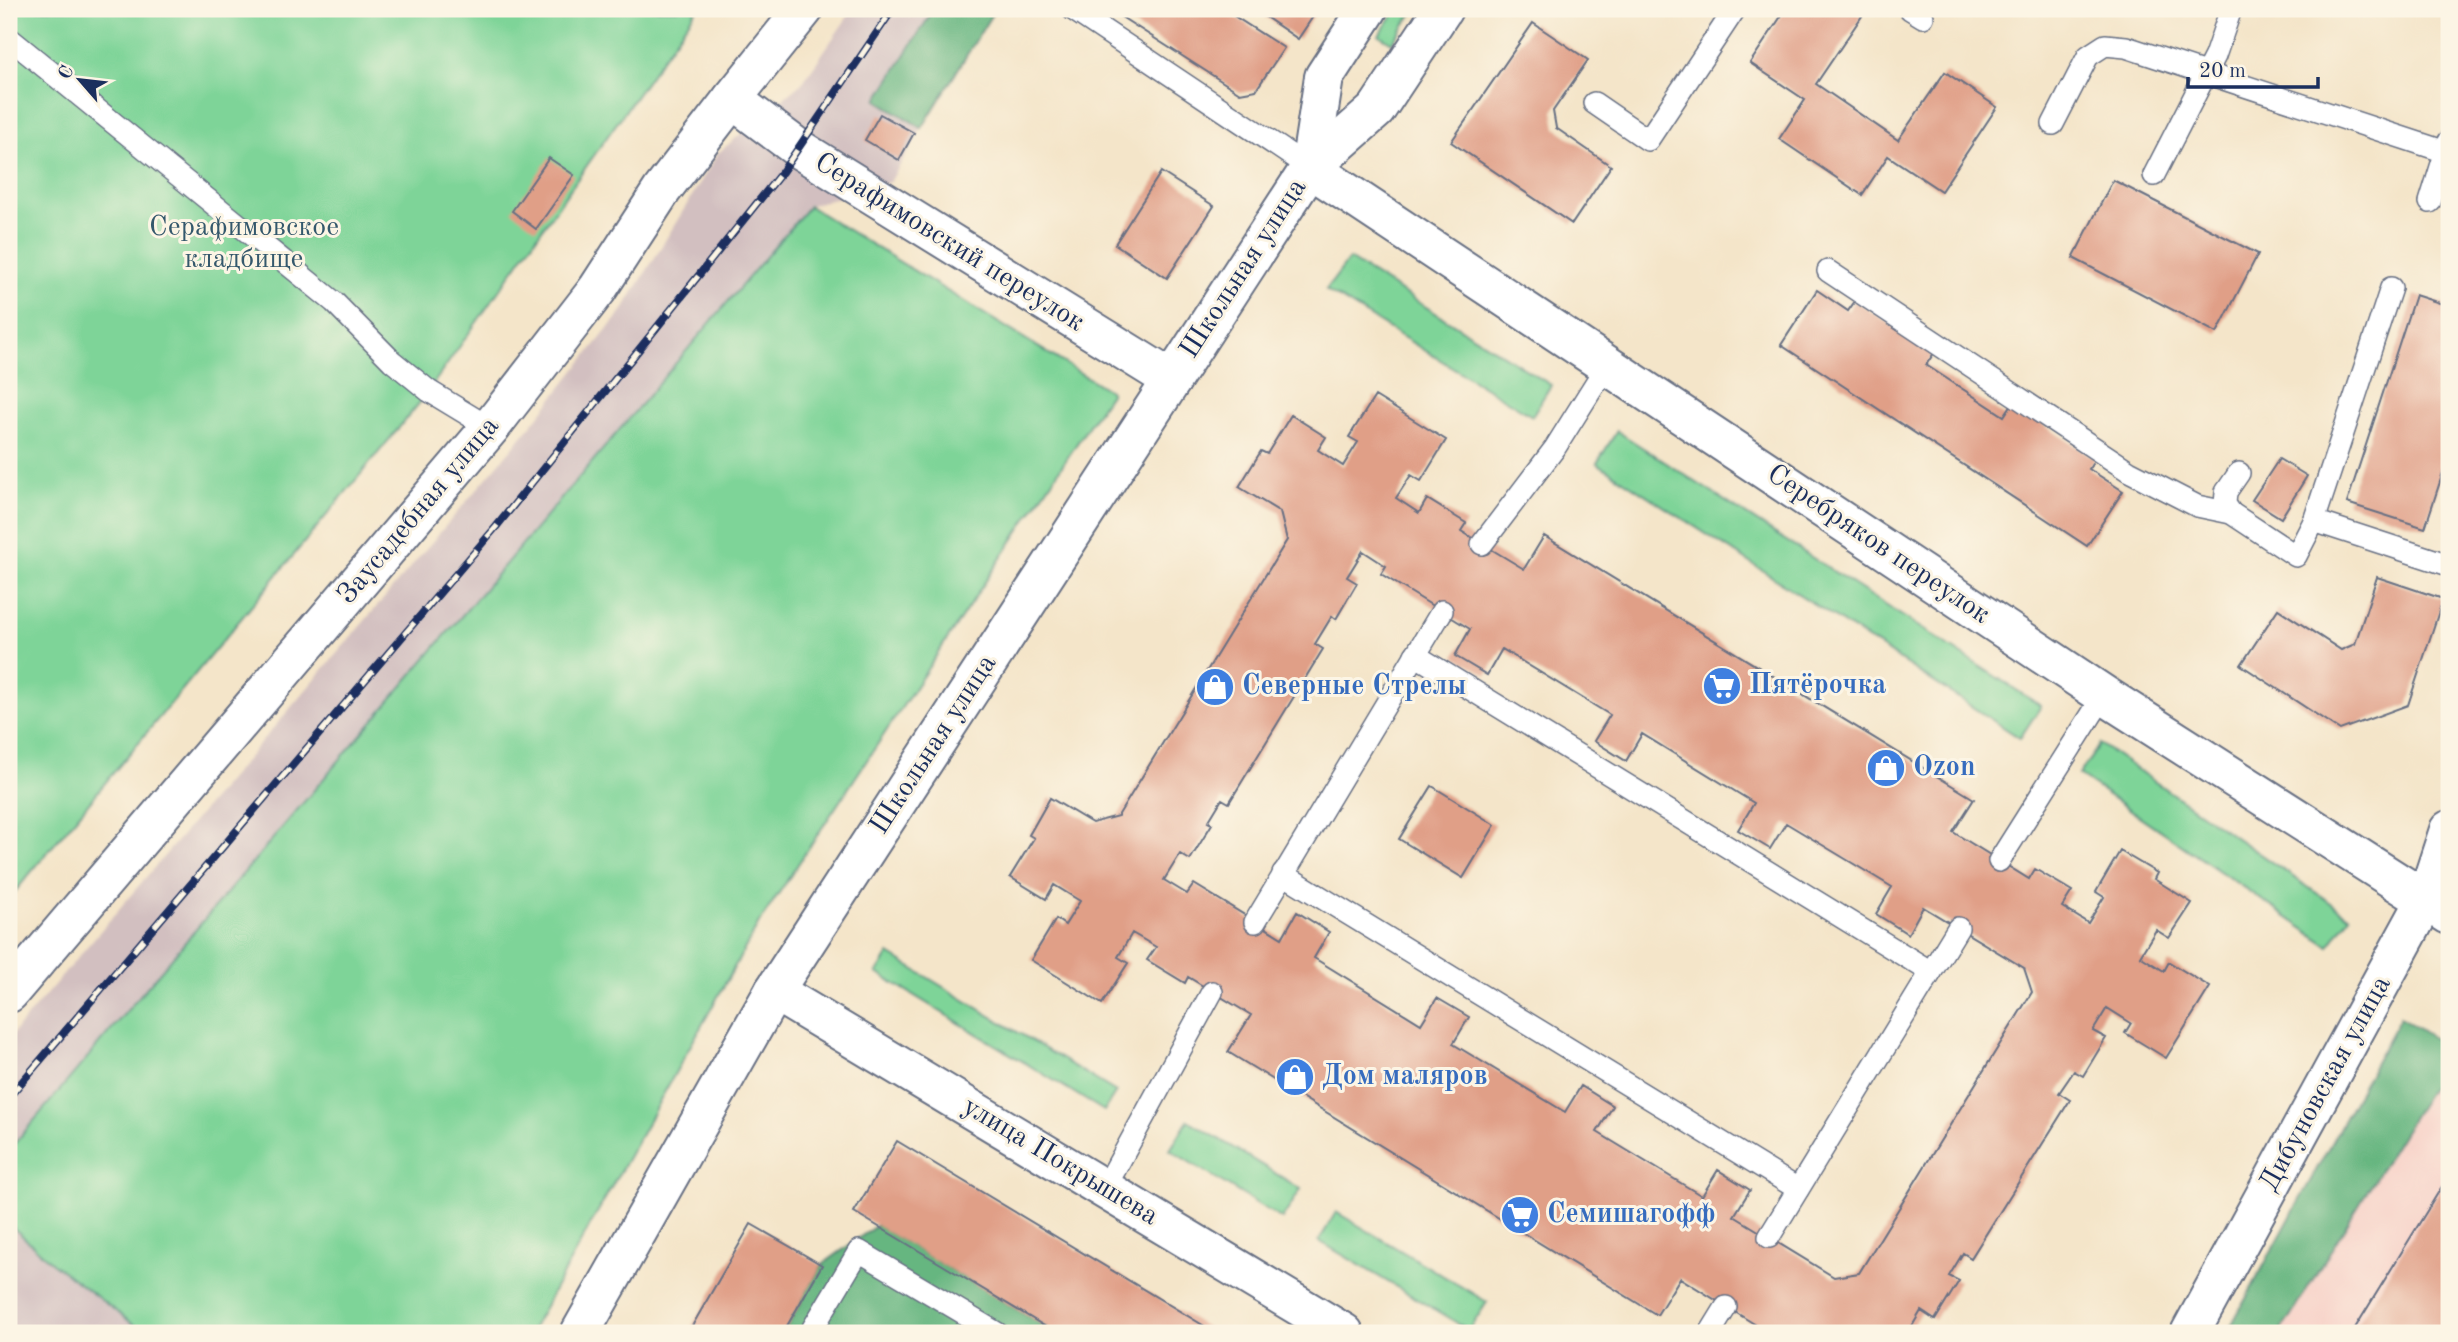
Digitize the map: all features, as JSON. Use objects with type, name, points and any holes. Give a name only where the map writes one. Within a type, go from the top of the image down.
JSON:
[{"type":"street","name":"Заусадебная улица","points":[[9,993],[490,428],[597,290],[662,190],[804,9]]},
{"type":"street","name":"Школьная улица","points":[[1310,168],[1324,77],[1368,9]]},
{"type":"street","name":"Школьная улица","points":[[580,1333],[774,991],[1310,168],[1376,110],[1443,9]]},
{"type":"street","name":"Серафимовский переулок","points":[[732,99],[799,149],[1172,380]]},
{"type":"street","name":"Серебряков переулок","points":[[1310,168],[2104,695],[2438,908]]},
{"type":"street","name":"Дибуновская улица","points":[[2190,1333],[2438,908],[2449,830]]},
{"type":"street","name":"улица Покрышева","points":[[774,991],[1344,1333]]},
{"type":"lane","points":[[1072,9],[1310,168]]},
{"type":"lane","points":[[1594,103],[1648,140],[1735,9]]},
{"type":"lane","points":[[2154,175],[2206,74],[2231,9]]},
{"type":"lane","points":[[9,38],[334,302],[401,368],[429,391],[490,428]]},
{"type":"lane","points":[[2053,124],[2088,56],[2105,45],[2126,47],[2448,147],[2430,202]]},
{"type":"lane","points":[[1828,271],[2129,471],[2197,506],[2231,513]]},
{"type":"lane","points":[[2239,473],[2226,492],[2224,504],[2231,513],[2296,556],[2314,521],[2391,288]]},
{"type":"lane","points":[[1482,544],[1555,448],[1607,365]]},
{"type":"lane","points":[[2314,521],[2449,565]]},
{"type":"lane","points":[[1255,922],[1442,611]]},
{"type":"lane","points":[[1415,655],[1931,972]]},
{"type":"lane","points":[[1999,861],[2104,695]]},
{"type":"lane","points":[[1283,874],[1798,1189]]},
{"type":"lane","points":[[1769,1237],[1958,928]]},
{"type":"lane","points":[[1105,1188],[1212,992]]},
{"type":"lane","points":[[810,1333],[859,1251],[997,1333]]},
{"type":"lane","points":[[1710,1333],[1726,1307]]},
{"type":"shaded area","points":[[853,9],[934,9],[877,100],[922,128],[890,182],[808,206],[9,1150],[9,1038],[530,427],[623,310],[718,153],[803,82]]},
{"type":"shaded area","points":[[2449,1058],[2449,1333],[2280,1333]]},
{"type":"shaded area","points":[[9,1224],[52,1263],[145,1333],[9,1333]]},
{"type":"green space","name":"Серафимовское кладбище","points":[[9,9],[697,9],[422,400],[9,899]]},
{"type":"green space","points":[[934,9],[995,9],[922,128],[877,100]]},
{"type":"green space","points":[[1397,9],[1415,9],[1392,43],[1379,35]]},
{"type":"green space","points":[[809,206],[1111,392],[759,923],[530,1333],[145,1333],[52,1263],[9,1224],[9,1150]]},
{"type":"green space","points":[[1349,259],[1551,385],[1532,416],[1326,290]]},
{"type":"green space","points":[[1617,431],[2041,706],[2020,738],[1597,463]]},
{"type":"green space","points":[[2100,744],[2350,916],[2329,946],[2079,775]]},
{"type":"green space","points":[[889,954],[1116,1092],[1104,1111],[877,973]]},
{"type":"green space","points":[[2400,1017],[2449,1048],[2449,1058],[2280,1333],[2227,1333]]},
{"type":"green space","points":[[1188,1120],[1301,1189],[1282,1219],[1170,1150]]},
{"type":"green space","points":[[1336,1212],[1487,1302],[1469,1330],[1319,1241]]},
{"type":"green space","points":[[877,1225],[1056,1333],[783,1333],[822,1265]]},
{"type":"building","points":[[1109,9],[1223,9],[1284,48],[1256,90],[1240,93]]},
{"type":"building","points":[[1254,9],[1318,9],[1298,39]]},
{"type":"building","points":[[1786,9],[1851,9],[1862,16],[1816,84],[1898,140],[1945,72],[1997,107],[1941,191],[1888,156],[1862,195],[1779,139],[1805,100],[1750,63]]},
{"type":"building","points":[[1533,23],[1588,60],[1553,111],[1556,128],[1611,166],[1572,224],[1451,142]]},
{"type":"building","points":[[880,114],[914,133],[899,160],[865,140]]},
{"type":"building","points":[[549,158],[574,175],[536,229],[512,211]]},
{"type":"building","points":[[1161,172],[1214,206],[1167,278],[1115,244]]},
{"type":"building","points":[[2113,180],[2258,254],[2217,333],[2073,258]]},
{"type":"building","points":[[1817,290],[1848,311],[1855,301],[1934,353],[1926,365],[2004,416],[2012,404],[2095,459],[2089,469],[2123,491],[2087,546],[1781,345]]},
{"type":"building","points":[[2415,295],[2449,306],[2449,454],[2425,528],[2347,503]]},
{"type":"building","points":[[1375,396],[1446,440],[1421,481],[1411,475],[1396,498],[1419,513],[1427,499],[1466,523],[1461,531],[1524,569],[1544,536],[1974,799],[1953,832],[2029,879],[2035,869],[2072,891],[2062,907],[2088,923],[2104,897],[2096,892],[2120,851],[2157,873],[2154,879],[2192,903],[2169,938],[2156,930],[2140,956],[2164,971],[2169,962],[2210,987],[2166,1058],[2125,1033],[2131,1023],[2107,1008],[2093,1031],[2106,1038],[2083,1076],[2074,1071],[2059,1093],[2070,1100],[1971,1258],[1963,1253],[1949,1276],[1959,1281],[1935,1320],[1921,1311],[1908,1333],[1754,1333],[1752,1332],[1756,1325],[1680,1278],[1657,1315],[1228,1052],[1251,1015],[1188,977],[1185,983],[1147,960],[1156,947],[1132,933],[1118,957],[1128,963],[1102,1004],[1031,960],[1056,919],[1065,925],[1080,901],[1054,885],[1046,899],[1010,877],[1034,838],[1029,835],[1050,798],[1092,823],[1118,816],[1287,540],[1280,512],[1239,487],[1261,451],[1267,454],[1291,415],[1326,437],[1318,450],[1343,466],[1358,442],[1349,437]],"holes":[[[1363,551],[1386,566],[1381,574],[1470,629],[1455,656],[1487,675],[1502,649],[1610,715],[1594,741],[1626,761],[1642,734],[1754,803],[1738,830],[1770,849],[1786,823],[1892,887],[1876,914],[1908,934],[1923,907],[2024,968],[2032,992],[1859,1273],[1834,1277],[1734,1216],[1750,1190],[1718,1170],[1702,1196],[1597,1132],[1613,1106],[1581,1086],[1565,1112],[1453,1044],[1469,1017],[1437,998],[1421,1024],[1314,958],[1329,932],[1297,912],[1282,938],[1194,884],[1187,894],[1164,880],[1180,854],[1190,860],[1212,824],[1208,822],[1222,799],[1229,803],[1323,649],[1315,644],[1332,616],[1336,619],[1357,583],[1347,577]]]},
{"type":"building","points":[[2279,459],[2307,476],[2281,518],[2252,500]]},
{"type":"building","points":[[2377,577],[2443,599],[2408,705],[2340,730],[2241,665],[2278,609],[2341,650],[2355,644]]},
{"type":"building","points":[[1432,786],[1495,825],[1463,878],[1399,839]]},
{"type":"building","points":[[897,1141],[1216,1333],[1056,1333],[854,1212]]},
{"type":"building","points":[[2449,1175],[2449,1333],[2352,1333],[2406,1245]]},
{"type":"building","points":[[751,1224],[822,1265],[783,1333],[688,1333]]},
{"type":"railway","points":[[9,1097],[496,527],[782,172],[893,9]]},
{"type":"place","name":"Пятёрочка","points":[[1722,686]]},
{"type":"place","name":"Северные Стрелы","points":[[1215,687]]},
{"type":"place","name":"Ozon","points":[[1886,768]]},
{"type":"place","name":"Дом маляров","points":[[1295,1077]]},
{"type":"place","name":"Семишагофф","points":[[1520,1215]]}]
